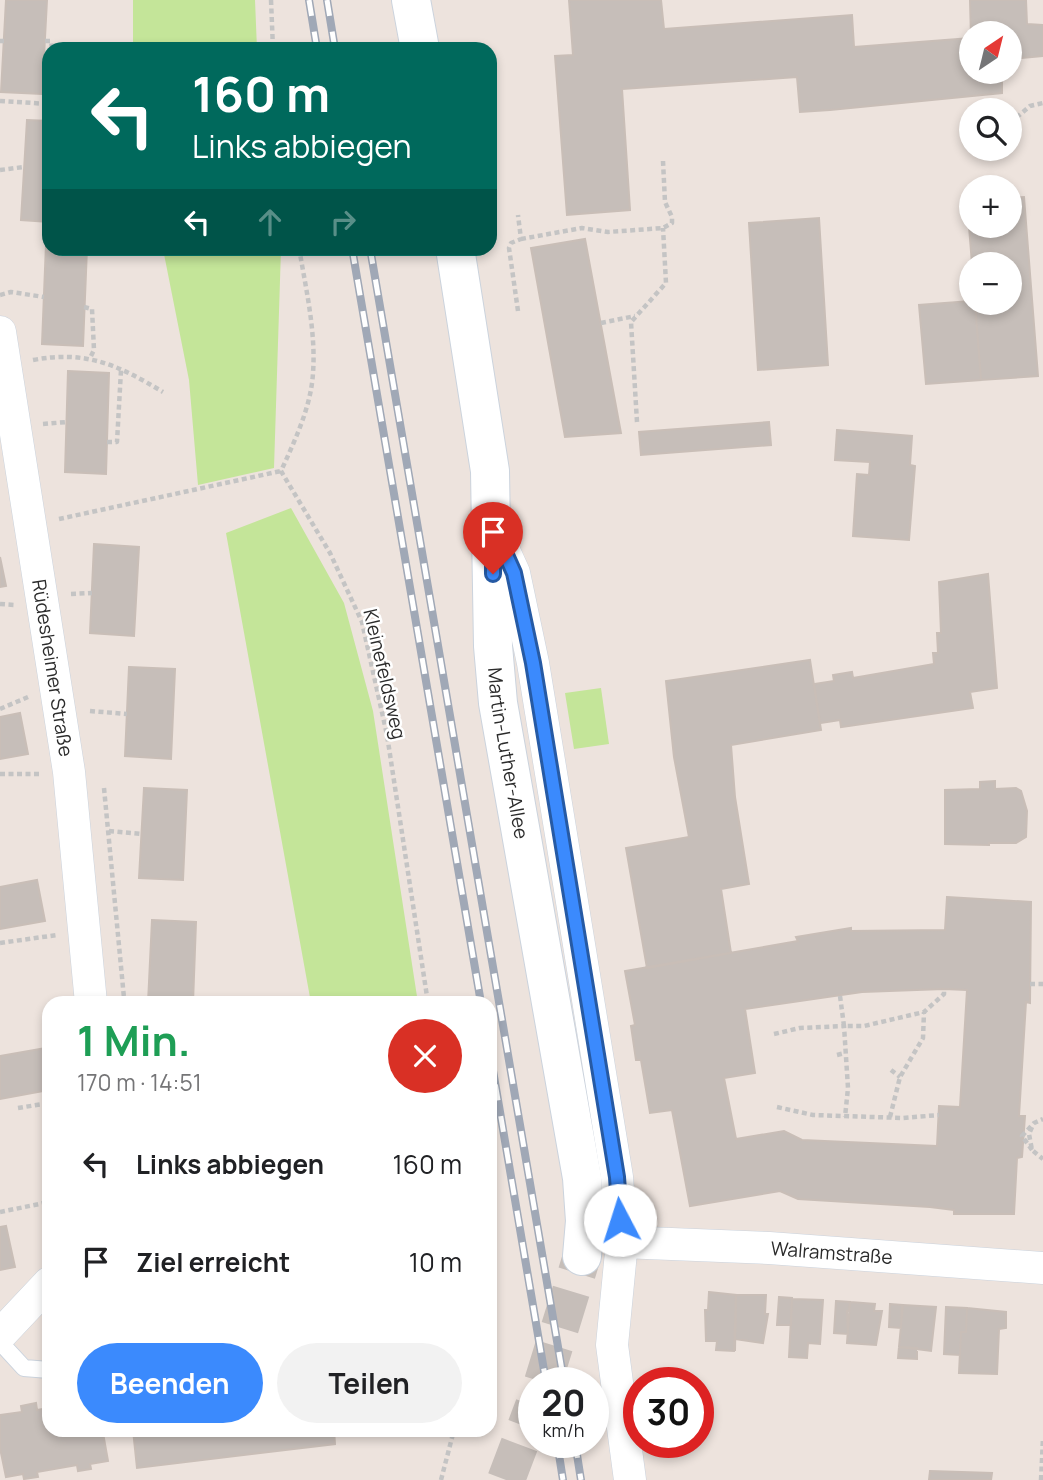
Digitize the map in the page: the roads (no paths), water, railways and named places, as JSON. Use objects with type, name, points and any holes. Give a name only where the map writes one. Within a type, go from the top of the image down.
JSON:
[{"type":"main road","points":[[411,0],[418,42]]},
{"type":"main road","name":"Martin-Luther-Allee","points":[[456,256],[487,436],[493,526],[494,646],[498,703],[582,1178],[585,1221],[582,1256]]},
{"type":"street","name":"Rüdesheimer Straße","points":[[0,332],[69,772],[90,996]]},
{"type":"street","points":[[493,526],[514,573],[533,663],[617,1177],[622,1241],[612,1345],[631,1480]]},
{"type":"street","name":"Walramstraße","points":[[622,1241],[769,1248],[1043,1268]]},
{"type":"street","points":[[0,1335],[42,1290]]},
{"type":"lane","points":[[0,1342],[24,1368],[42,1369]]},
{"type":"tunnel","points":[[548,1367],[582,1256]]},
{"type":"tunnel","points":[[506,1480],[518,1448]]},
{"type":"railway","points":[[309,0],[316,42]]},
{"type":"railway","points":[[327,0],[334,42]]},
{"type":"railway","points":[[353,256],[480,996]]},
{"type":"railway","points":[[371,256],[561,1367]]},
{"type":"railway","points":[[497,1094],[543,1367]]},
{"type":"railway","points":[[560,1458],[563,1480]]},
{"type":"railway","points":[[578,1458],[581,1480]]}]
